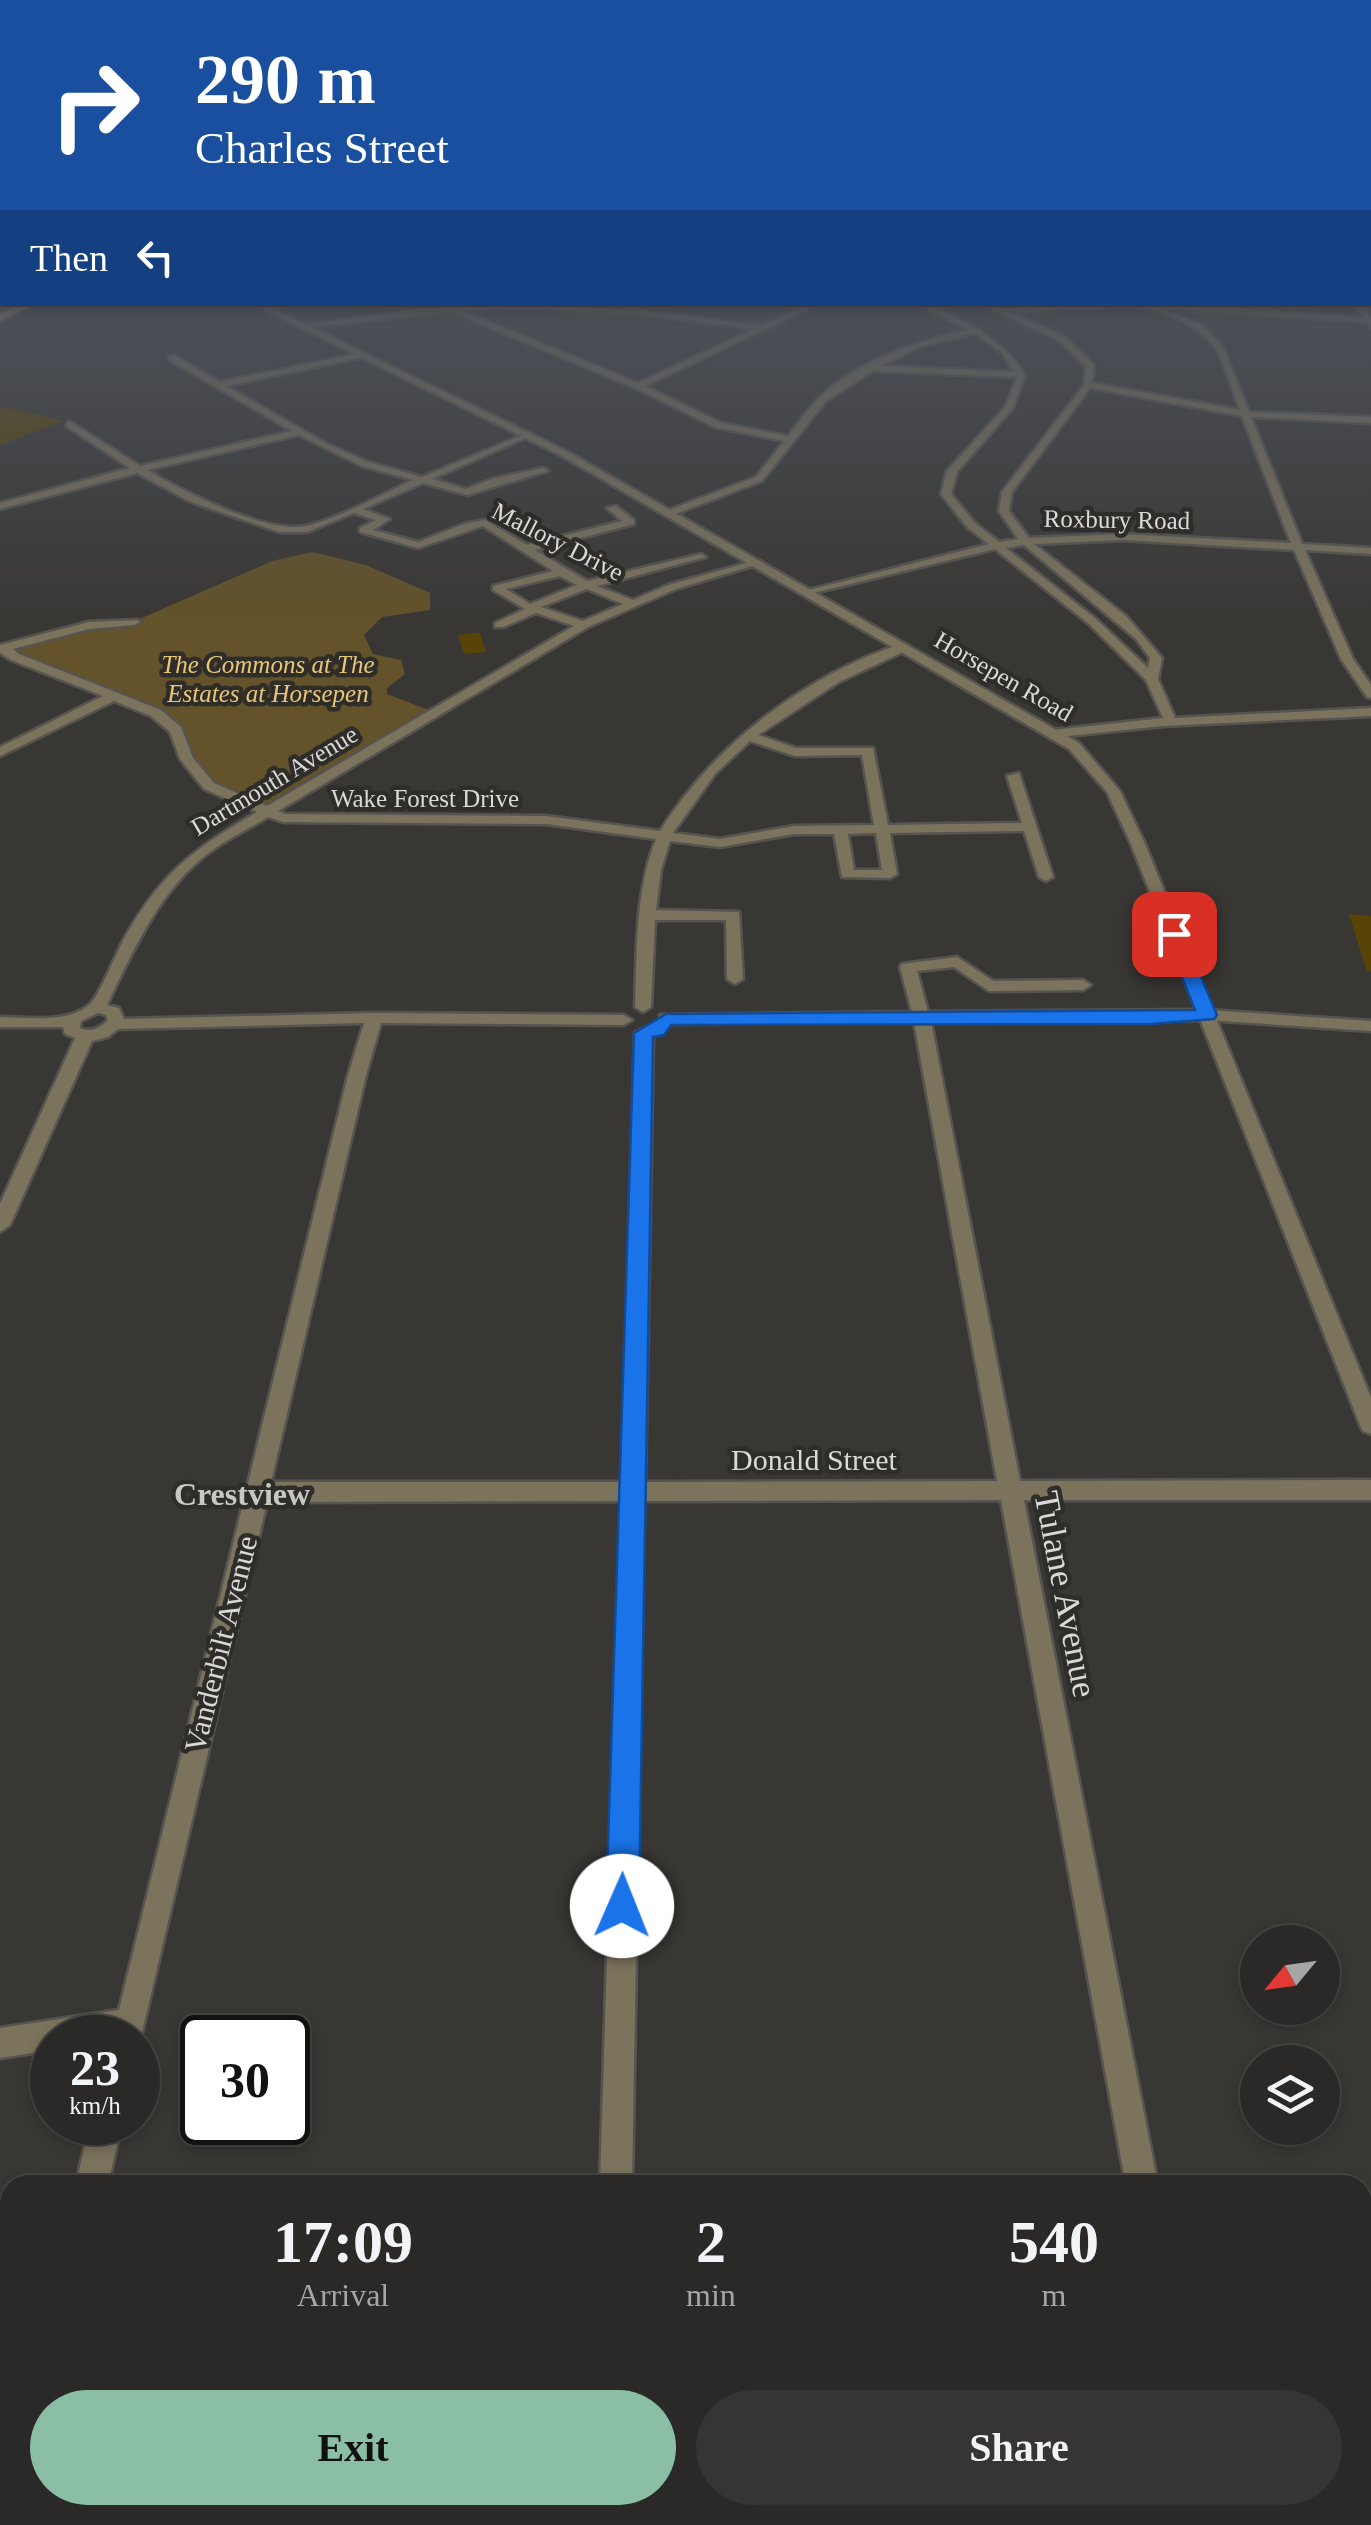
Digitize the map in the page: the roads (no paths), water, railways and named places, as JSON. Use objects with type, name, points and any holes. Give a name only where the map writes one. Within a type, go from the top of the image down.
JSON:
[{"type":"street","points":[[224,388],[354,460],[468,492],[494,481],[542,471]]},
{"type":"street","name":"Horsepen Road","points":[[430,388],[527,434],[1058,733],[1098,770],[1120,804],[1371,1425]]},
{"type":"street","points":[[642,388],[728,429],[792,440]]},
{"type":"street","points":[[670,513],[759,478],[837,388]]},
{"type":"street","points":[[1018,388],[1016,397],[952,471],[946,486],[958,513],[1092,622],[1152,679],[1171,722]]},
{"type":"street","points":[[1086,388],[1007,492],[1004,511],[1026,542],[1142,638],[1156,658],[1152,679]]},
{"type":"street","points":[[1103,388],[1246,414],[1371,420]]},
{"type":"street","points":[[1235,388],[1347,658],[1371,694]]},
{"type":"street","points":[[68,424],[186,499],[282,531],[303,530],[354,510],[527,434]]},
{"type":"street","points":[[0,506],[302,432]]},
{"type":"street","points":[[526,549],[630,522],[612,508]]},
{"type":"street","name":"Mallory Drive","points":[[354,510],[385,519],[364,530],[414,545],[426,544],[474,522],[489,524],[562,572],[631,603]]},
{"type":"street","name":"Roxbury Road","points":[[809,593],[1026,542],[1110,538],[1371,550]]},
{"type":"street","points":[[498,625],[586,585],[701,557]]},
{"type":"street","name":"Dartmouth Avenue","points":[[97,1008],[136,928],[163,887],[207,847],[584,625],[631,603],[757,563]]},
{"type":"street","points":[[562,572],[497,588],[533,608],[584,625]]},
{"type":"street","points":[[2,648],[90,626],[134,622]]},
{"type":"street","points":[[616,2175],[648,915],[664,835],[710,774],[750,737],[814,689],[903,647]]},
{"type":"street","name":"Wake Forest Drive","points":[[2,648],[169,722],[196,773],[210,786],[263,812],[312,820],[546,820],[720,843],[778,830],[1030,827]]},
{"type":"street","points":[[0,752],[115,695]]},
{"type":"street","points":[[1058,733],[1171,722],[1371,712]]},
{"type":"street","points":[[750,737],[796,752],[868,751],[890,874],[847,874],[840,829]]},
{"type":"street","points":[[1014,776],[1046,877]]},
{"type":"street","points":[[648,915],[734,915],[735,979]]},
{"type":"street","name":"Tulane Avenue","points":[[1083,986],[989,986],[957,962],[908,967],[921,1016],[1140,2175]]},
{"type":"street","points":[[0,1225],[78,1029],[78,1014],[97,1008],[114,1012],[114,1024]]},
{"type":"street","points":[[0,1022],[99,1034],[114,1024],[374,1018],[1207,1015],[1371,1026]]},
{"type":"street","name":"Vanderbilt Avenue","points":[[132,2015],[356,1076],[374,1018]]},
{"type":"street","name":"Donald Street","points":[[258,1492],[1371,1490]]},
{"type":"street","points":[[0,2042],[30,2039]]},
{"type":"street","points":[[94,2175],[101,2145]]},
{"type":"district","name":"Crestview","points":[[242,1494]]},
{"type":"park label","name":"The Commons at The Estates at Horsepen","points":[[268,678]]}]
